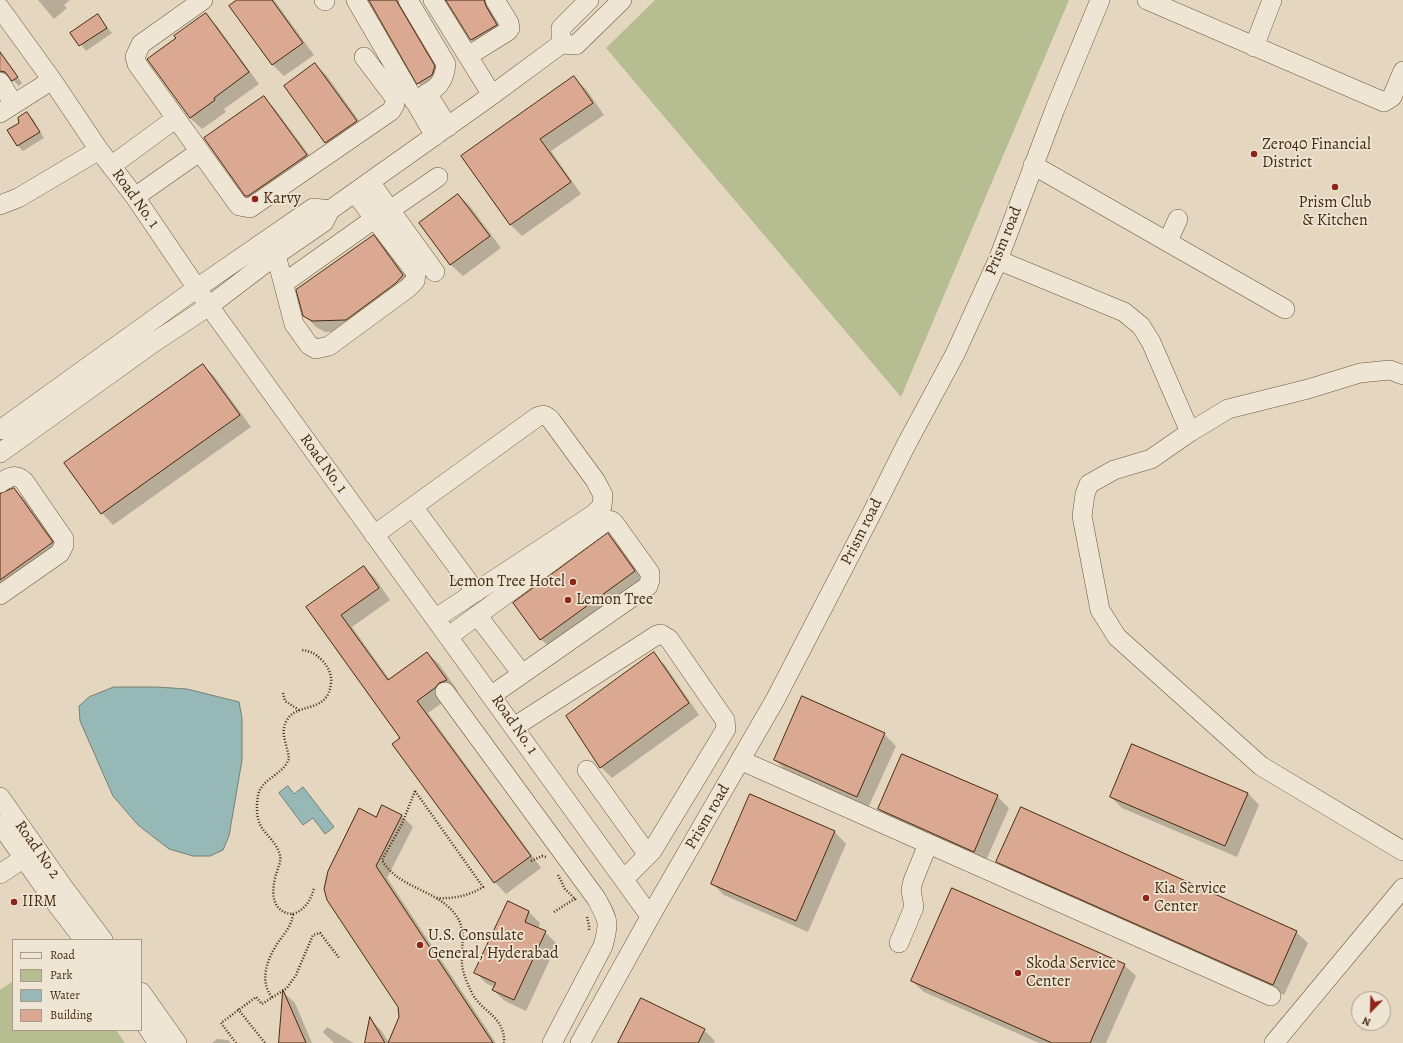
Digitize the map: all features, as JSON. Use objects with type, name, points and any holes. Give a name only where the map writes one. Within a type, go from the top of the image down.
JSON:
[{"type":"street","points":[[204,0],[142,44],[135,57],[137,64],[175,119],[239,206],[250,208],[391,111],[395,104],[395,98],[364,57]]},
{"type":"street","points":[[356,0],[441,131]]},
{"type":"street","points":[[408,0],[446,64],[444,77],[441,83],[420,97]]},
{"type":"street","points":[[433,0],[492,95]]},
{"type":"street","points":[[468,56],[508,31],[510,28],[509,22],[495,0]]},
{"type":"street","points":[[561,44],[561,28],[589,0]]},
{"type":"street","points":[[0,453],[153,343],[209,306],[276,255],[324,222],[330,210],[561,44],[576,45],[622,0]]},
{"type":"street","name":"Prism road","points":[[580,1043],[650,916],[778,693],[906,445],[955,354],[998,260],[1033,165],[1100,0]]},
{"type":"street","points":[[1147,0],[1384,102],[1392,97],[1403,71]]},
{"type":"street","points":[[1254,47],[1272,0]]},
{"type":"street","name":"Road No. 1","points":[[0,8],[111,166],[135,197],[209,306],[374,535],[492,695],[650,916]]},
{"type":"street","points":[[0,82],[7,108],[52,80]]},
{"type":"street","points":[[111,166],[175,119]]},
{"type":"street","points":[[0,205],[18,198],[100,150]]},
{"type":"street","points":[[135,197],[199,152]]},
{"type":"street","points":[[1033,165],[1285,309]]},
{"type":"street","points":[[284,283],[382,214],[438,177]]},
{"type":"street","points":[[362,187],[382,214],[435,272]]},
{"type":"street","points":[[0,430],[197,288],[313,208],[330,210]]},
{"type":"street","points":[[276,255],[292,318],[309,345],[316,349],[329,346],[408,288],[415,281],[416,273],[382,214]]},
{"type":"street","points":[[1168,241],[1178,219]]},
{"type":"street","points":[[998,260],[1124,312],[1141,326],[1151,342],[1190,432]]},
{"type":"street","points":[[1403,375],[1390,370],[1360,373],[1308,389],[1228,409],[1190,432],[1151,459],[1114,470],[1089,484],[1085,494],[1082,516],[1100,610],[1117,637],[1261,766],[1403,851]]},
{"type":"street","points":[[374,535],[537,417],[542,414],[551,420],[595,480],[603,495],[602,506],[594,514],[436,618]]},
{"type":"street","points":[[0,483],[9,477],[20,477],[64,539],[64,546],[60,553],[0,595]]},
{"type":"street","points":[[413,506],[476,592]]},
{"type":"street","points":[[449,636],[608,520],[615,524],[650,573],[648,586],[492,695]]},
{"type":"street","points":[[477,615],[522,674]]},
{"type":"street","points":[[514,727],[657,634],[667,637],[725,720],[726,729],[648,855],[624,879]]},
{"type":"street","points":[[444,692],[580,896],[596,898],[608,920],[608,930],[603,946],[552,1043]]},
{"type":"street","points":[[740,760],[1271,996]]},
{"type":"street","points":[[587,770],[648,855]]},
{"type":"street","name":"Road No 2","points":[[0,797],[64,888],[102,939]]},
{"type":"street","name":"Road No 2","points":[[4,836],[24,858],[83,939]]},
{"type":"street","points":[[899,943],[914,907],[911,890],[912,881],[928,844]]},
{"type":"street","points":[[0,874],[24,858]]},
{"type":"street","points":[[1274,1043],[1403,888]]},
{"type":"street","points":[[142,993],[177,1043]]},
{"type":"street","points":[[142,1019],[158,1043]]},
{"type":"path","points":[[301,650],[310,651],[325,663],[331,674],[330,689],[322,701],[309,708],[299,710],[291,714],[286,721],[284,733],[289,759],[281,770],[262,786],[258,794],[258,822],[276,846],[281,858],[273,889],[275,903],[278,909],[283,912],[293,914],[299,912],[310,900],[314,888]]},
{"type":"path","points":[[282,693],[285,701],[299,710]]},
{"type":"path","points":[[435,898],[448,899],[461,897],[484,887],[415,791],[402,824],[382,860],[387,869],[395,876],[447,906],[460,921],[463,934],[462,964],[466,979],[478,1002],[500,1023],[504,1034],[504,1043]]},
{"type":"path","points":[[531,861],[542,856],[552,858]]},
{"type":"path","points":[[557,872],[565,889],[580,896]]},
{"type":"path","points":[[554,912],[580,896]]},
{"type":"path","points":[[584,910],[589,925],[589,936]]},
{"type":"path","points":[[272,997],[267,991],[265,982],[269,960],[277,944],[290,926],[293,919],[293,914]]},
{"type":"path","points":[[236,1043],[220,1023],[256,997],[262,1004],[287,988],[296,975],[313,936],[320,933],[340,960]]},
{"type":"path","points":[[238,1009],[265,1043]]},
{"type":"green space","points":[[655,0],[1069,0],[901,397],[606,48]]},
{"type":"green space","points":[[12,982],[12,1031],[117,1031],[125,1043],[0,1043],[0,990]]},
{"type":"water","points":[[114,687],[187,689],[239,702],[242,718],[242,760],[229,836],[223,850],[210,856],[193,856],[169,849],[138,825],[113,796],[80,721],[79,706],[89,697]]},
{"type":"water","points":[[288,786],[294,794],[303,787],[334,827],[325,834],[313,818],[303,825],[279,793]]},
{"type":"building","points":[[237,0],[272,0],[303,43],[272,65],[229,6]]},
{"type":"building","points":[[369,0],[396,0],[435,66],[432,75],[417,84]]},
{"type":"building","points":[[446,0],[484,0],[497,25],[471,40]]},
{"type":"building","points":[[206,13],[249,72],[190,118],[147,59],[176,38],[174,36]]},
{"type":"building","points":[[98,14],[107,28],[79,46],[70,33]]},
{"type":"building","points":[[0,52],[18,77],[12,81],[5,72],[0,71]]},
{"type":"building","points":[[315,63],[357,121],[325,143],[284,86]]},
{"type":"building","points":[[574,76],[593,103],[540,139],[571,182],[510,225],[461,156]]},
{"type":"building","points":[[264,96],[307,155],[248,196],[245,196],[204,138]]},
{"type":"building","points":[[27,112],[40,132],[17,146],[7,130],[19,123],[18,118]]},
{"type":"building","points":[[458,194],[490,236],[450,265],[419,223]]},
{"type":"building","points":[[374,235],[403,275],[396,283],[346,320],[312,321],[303,316],[296,290]]},
{"type":"building","points":[[203,364],[240,415],[101,514],[64,463]]},
{"type":"building","points":[[14,488],[53,542],[0,580],[0,494]]},
{"type":"building","name":"Lemon Tree Hotel","points":[[608,533],[635,571],[540,640],[513,603]]},
{"type":"building","points":[[364,566],[379,588],[341,615],[388,680],[427,652],[447,680],[439,683],[435,688],[417,701],[531,856],[494,883],[392,744],[400,738],[306,607]]},
{"type":"building","points":[[654,652],[689,703],[600,768],[566,716]]},
{"type":"building","points":[[802,696],[885,733],[857,797],[774,760]]},
{"type":"building","points":[[1132,744],[1248,793],[1225,846],[1110,797]]},
{"type":"building","points":[[902,754],[998,795],[974,852],[878,809]]},
{"type":"building","points":[[750,794],[835,831],[796,921],[711,884]]},
{"type":"building","points":[[382,805],[402,815],[376,866],[493,1043],[388,1043],[399,1017],[398,1007],[327,900],[324,889],[328,871],[359,808],[376,817]]},
{"type":"building","name":"Kia Service Center","points":[[1021,807],[1297,931],[1273,985],[996,862]]},
{"type":"building","name":"Skoda Service Center","points":[[952,888],[1125,964],[1090,1043],[1052,1043],[911,981]]},
{"type":"building","points":[[508,901],[529,911],[525,922],[546,931],[514,1000],[492,990],[496,983],[474,973]]},
{"type":"building","points":[[283,990],[306,1043],[279,1043]]},
{"type":"building","points":[[641,998],[705,1029],[698,1043],[618,1043]]},
{"type":"building","points":[[370,1017],[385,1043],[365,1043]]},
{"type":"place","name":"Zero40 Financial District","points":[[1254,154]]},
{"type":"place","name":"Prism Club & Kitchen","points":[[1335,187]]},
{"type":"place","name":"Karvy","points":[[255,199]]},
{"type":"place","name":"Lemon Tree Hotel","points":[[573,582]]},
{"type":"place","name":"Lemon Tree","points":[[568,600]]},
{"type":"place","name":"Kia Service Center","points":[[1146,898]]},
{"type":"place","name":"IIRM","points":[[14,902]]},
{"type":"place","name":"U.S. Consulate General, Hyderabad","points":[[420,945]]},
{"type":"place","name":"Skoda Service Center","points":[[1018,973]]}]
